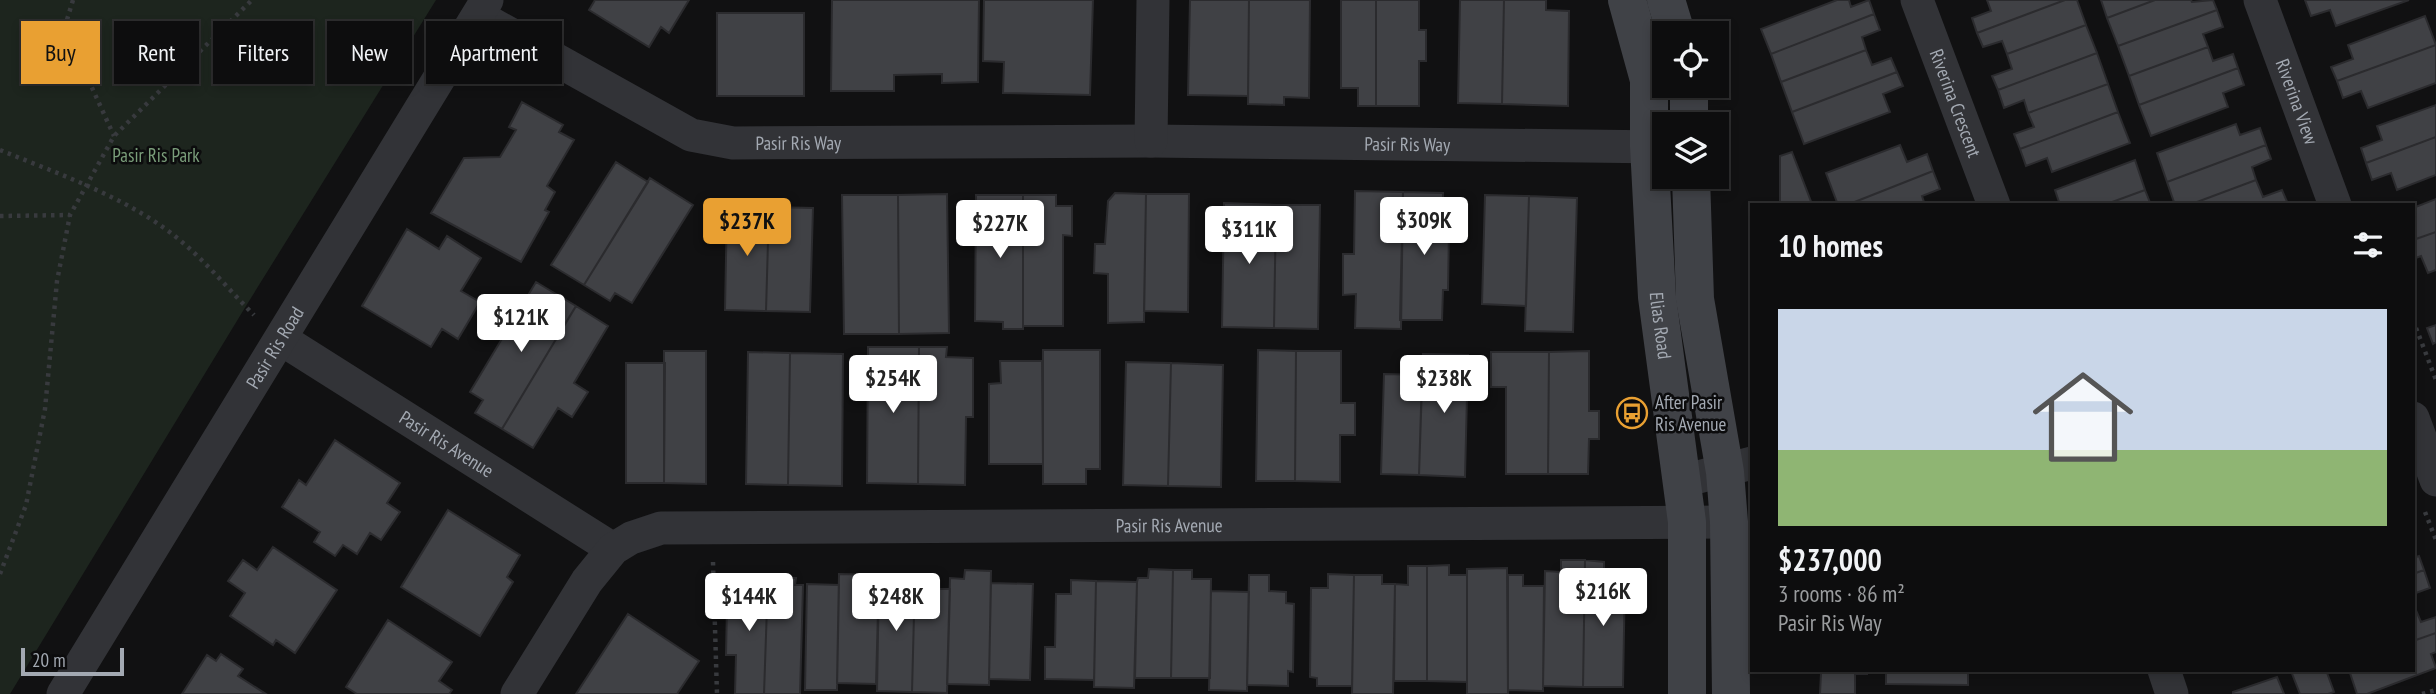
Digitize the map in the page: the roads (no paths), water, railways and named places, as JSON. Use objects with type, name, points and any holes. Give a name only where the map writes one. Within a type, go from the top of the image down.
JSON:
[{"type":"street","points":[[1150,141],[1153,0]]},
{"type":"street","name":"Elias Road","points":[[1627,0],[1649,80],[1653,112]]},
{"type":"street","points":[[1666,0],[1672,21]]},
{"type":"street","name":"Riverina Crescent","points":[[1917,0],[1993,203]]},
{"type":"street","name":"Riverina View","points":[[2260,0],[2334,203]]},
{"type":"street","name":"Pasir Ris Way","points":[[482,8],[681,130],[733,143],[1150,141],[1652,146]]},
{"type":"street","name":"Pasir Ris Road","points":[[63,694],[482,8]]},
{"type":"street","name":"Elias Road","points":[[1657,189],[1657,298],[1687,522],[1687,694]]},
{"type":"street","name":"Elias Road","points":[[1691,189],[1695,299],[1738,467],[1729,522],[1731,694]]},
{"type":"street","name":"Pasir Ris Avenue","points":[[281,339],[613,549]]},
{"type":"street","points":[[2415,423],[2436,480]]},
{"type":"street","points":[[1683,481],[1738,467]]},
{"type":"street","name":"Pasir Ris Avenue","points":[[517,694],[587,581],[613,549],[631,538],[661,528],[1729,522]]},
{"type":"street","points":[[2165,672],[2172,694]]},
{"type":"place","name":"After Pasir Ris Avenue","points":[[1632,413]]},
{"type":"park label","name":"Pasir Ris Park","points":[[156,155]]}]
